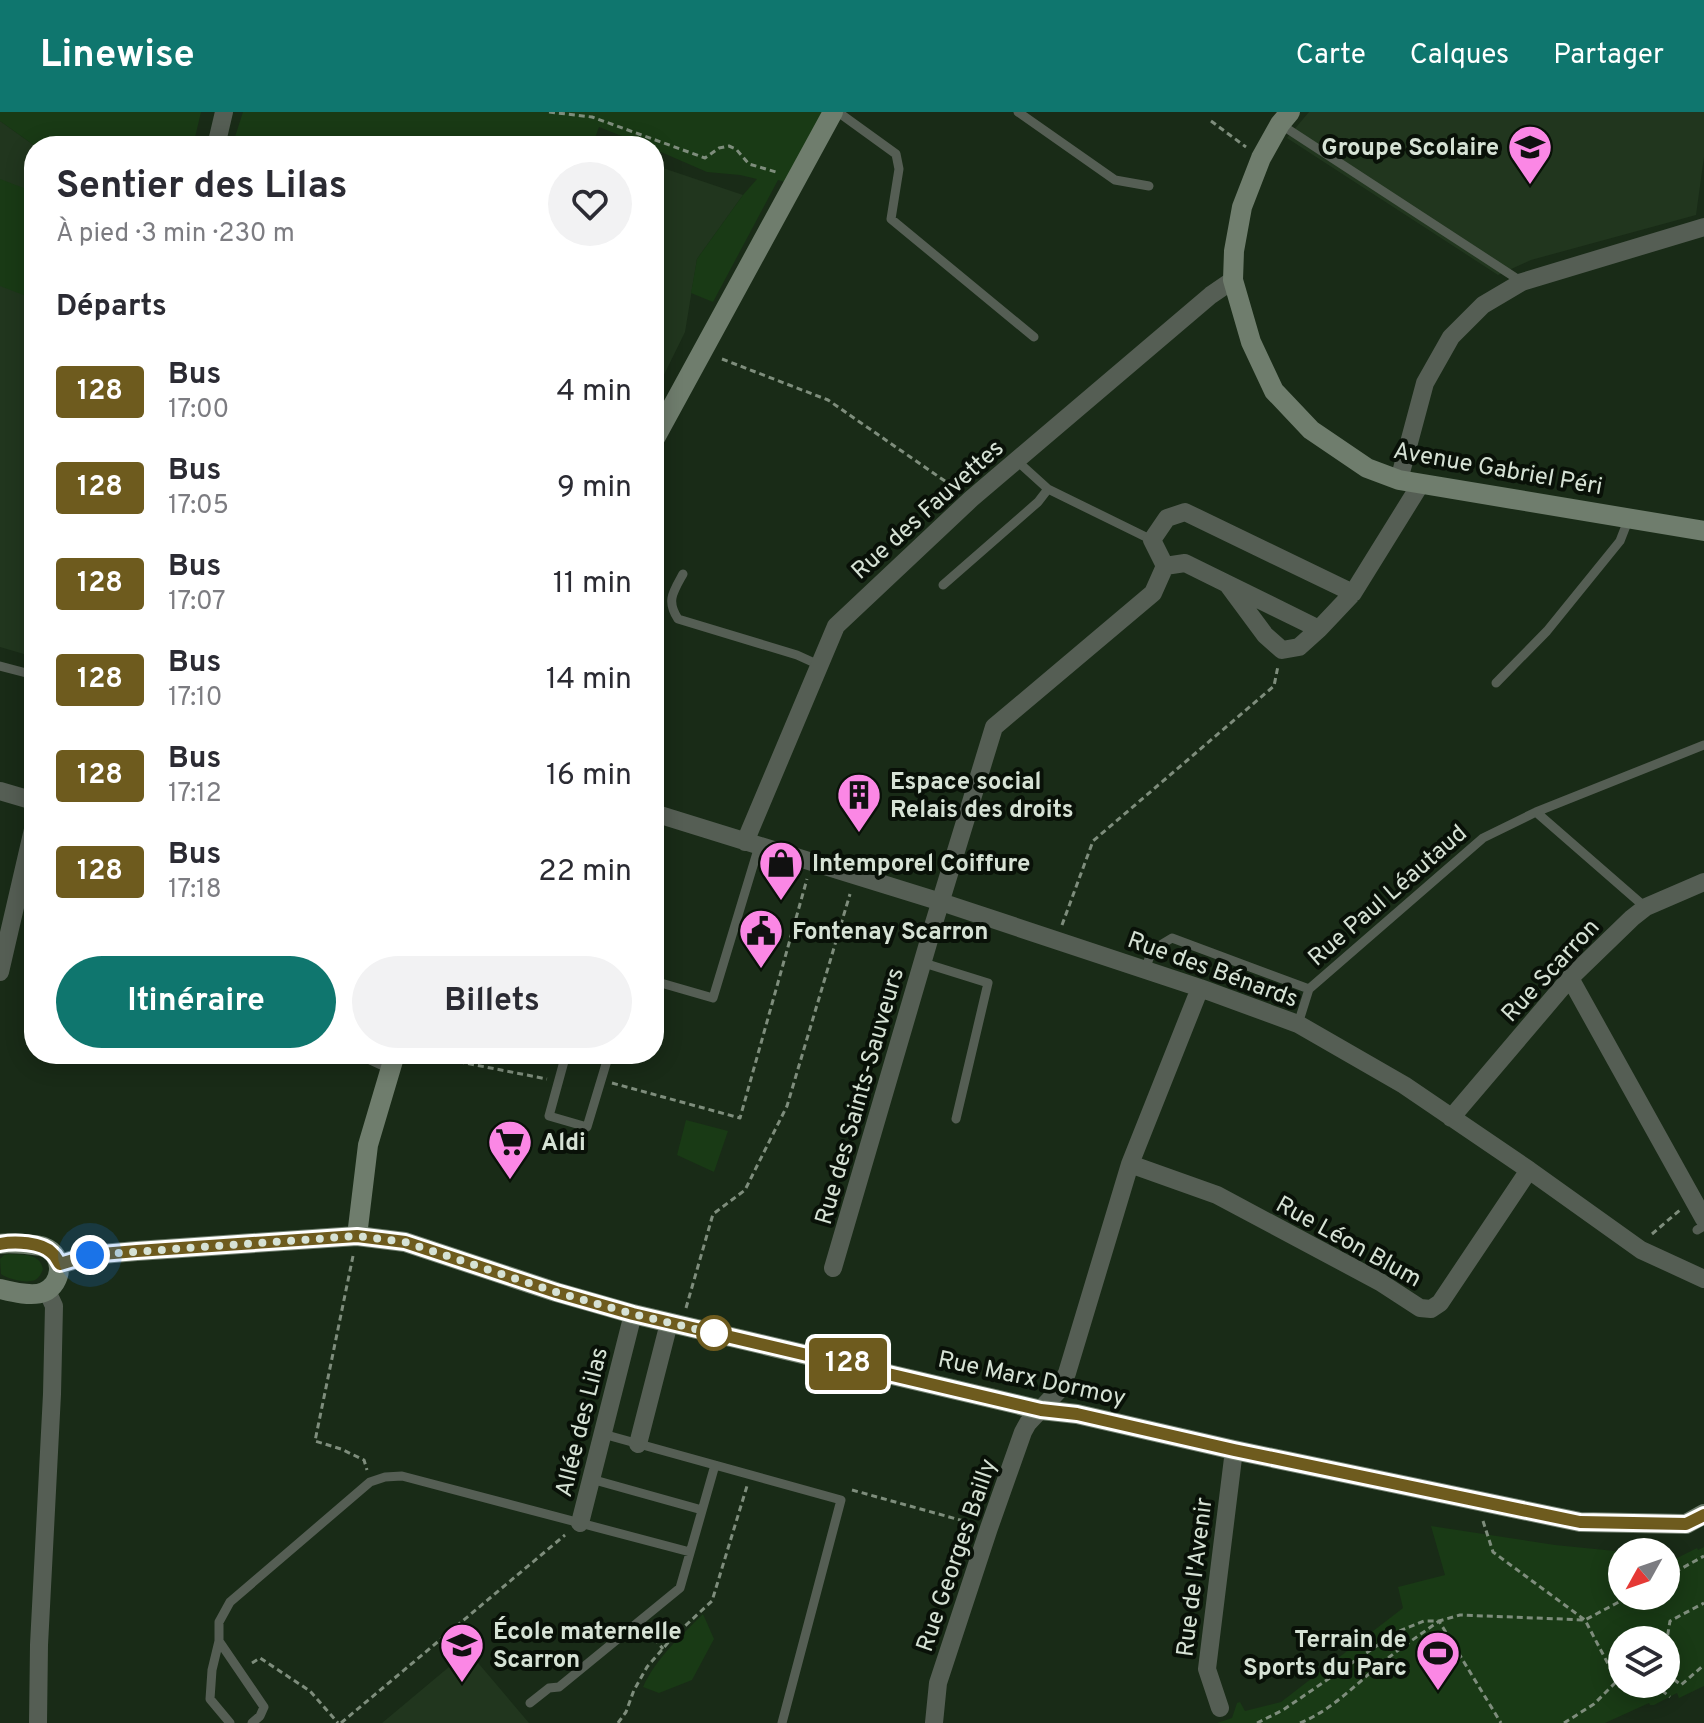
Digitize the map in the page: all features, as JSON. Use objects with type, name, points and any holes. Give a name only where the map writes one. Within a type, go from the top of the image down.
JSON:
[{"type":"main road","points":[[664,422],[795,178],[835,112]]},
{"type":"main road","name":"Avenue Gabriel Péri","points":[[1285,118],[1261,158],[1242,207],[1234,251],[1233,280],[1251,342],[1274,391],[1311,430],[1367,468],[1399,480],[1704,531]]},
{"type":"main road","points":[[357,1236],[368,1145],[393,1064]]},
{"type":"main road","name":"Rue Marx Dormoy","points":[[60,1264],[90,1255],[121,1252],[357,1236],[405,1242],[633,1314],[1041,1410],[1077,1414],[1580,1522],[1686,1524],[1704,1514]]},
{"type":"main road","points":[[0,1244],[45,1247],[60,1264],[60,1274],[47,1291],[10,1292],[0,1289]]},
{"type":"street","points":[[218,136],[224,112]]},
{"type":"street","points":[[1399,480],[1425,383],[1451,337],[1483,305],[1522,282],[1704,227]]},
{"type":"street","name":"Rue des Fauvettes","points":[[752,844],[836,626],[971,499],[1211,295],[1233,280]]},
{"type":"street","points":[[1227,584],[1265,635],[1282,650],[1299,647],[1353,593],[1420,485]]},
{"type":"street","points":[[1319,629],[1185,563],[1165,566],[1152,540],[1167,518],[1185,512],[1353,593]]},
{"type":"street","name":"Rue des Saints-Sauveurs","points":[[833,1268],[994,727],[1153,593],[1165,566]]},
{"type":"street","points":[[0,791],[24,798]]},
{"type":"street","name":"Rue des Bénards","points":[[664,816],[1057,940],[1298,1024],[1404,1085],[1637,1246],[1704,1279]]},
{"type":"street","points":[[0,972],[24,868]]},
{"type":"street","name":"Rue Scarron","points":[[1451,1118],[1570,978],[1646,907],[1704,882]]},
{"type":"street","points":[[1570,978],[1693,1199],[1702,1225]]},
{"type":"street","name":"Rue Georges Bailly","points":[[934,1723],[938,1683],[1023,1432],[1058,1391],[1067,1373],[1130,1164],[1200,988]]},
{"type":"street","name":"Rue Léon Blum","points":[[1130,1164],[1217,1195],[1380,1282],[1420,1308],[1431,1309],[1440,1303],[1529,1170]]},
{"type":"street","points":[[38,1723],[54,1306],[47,1291]]},
{"type":"street","name":"Allée des Lilas","points":[[580,1523],[633,1314]]},
{"type":"street","points":[[638,1444],[675,1324]]},
{"type":"street","name":"Rue de l'Avenir","points":[[1220,1708],[1207,1669],[1234,1450]]},
{"type":"lane","points":[[835,112],[896,154],[899,169],[891,219],[1034,337]]},
{"type":"lane","points":[[1018,112],[1115,180],[1149,186]]},
{"type":"lane","points":[[1285,118],[1522,282]]},
{"type":"lane","points":[[1016,460],[1048,489],[1152,540]]},
{"type":"lane","points":[[943,585],[1038,502],[1048,489]]},
{"type":"lane","points":[[1496,683],[1547,631],[1620,541],[1629,518]]},
{"type":"lane","points":[[683,574],[671,595],[672,609],[678,619],[797,655],[819,665]]},
{"type":"lane","points":[[0,666],[24,672]]},
{"type":"lane","name":"Rue Paul Léautaud","points":[[1298,1024],[1309,989],[1483,838],[1536,812],[1704,745]]},
{"type":"lane","points":[[1536,812],[1646,907]]},
{"type":"lane","points":[[664,984],[713,998],[752,844]]},
{"type":"lane","name":"Rue Paul Léautaud","points":[[1145,970],[1152,950],[1172,938],[1309,989]]},
{"type":"lane","points":[[924,963],[988,983],[956,1119]]},
{"type":"lane","points":[[564,1064],[549,1116],[587,1127],[606,1064]]},
{"type":"lane","points":[[603,1434],[841,1500],[782,1723]]},
{"type":"lane","points":[[530,1703],[549,1688],[559,1687],[680,1588],[715,1465]]},
{"type":"lane","points":[[230,1723],[210,1699],[219,1622],[230,1602],[370,1482],[402,1476],[580,1523]]},
{"type":"lane","points":[[591,1479],[702,1510]]},
{"type":"lane","name":"Allée des Lilas","points":[[580,1523],[690,1552]]},
{"type":"lane","points":[[219,1641],[264,1707],[252,1723]]},
{"type":"path","points":[[549,112],[592,117],[644,136]]},
{"type":"path","points":[[1211,121],[1261,158]]},
{"type":"path","points":[[664,143],[705,158],[719,148],[729,146],[736,149],[749,164],[795,178]]},
{"type":"path","points":[[703,351],[828,400],[971,499]]},
{"type":"path","points":[[1057,940],[1093,841],[1274,686],[1282,650]]},
{"type":"path","points":[[601,1080],[740,1118],[812,862]]},
{"type":"path","points":[[675,1324],[713,1214],[745,1190],[787,1106],[856,875]]},
{"type":"path","points":[[469,1064],[559,1082]]},
{"type":"path","points":[[1637,1246],[1693,1199]]},
{"type":"path","points":[[357,1236],[315,1441],[364,1460],[370,1482]]},
{"type":"path","points":[[618,1723],[647,1667],[712,1601],[750,1475]]},
{"type":"path","points":[[841,1500],[844,1488],[989,1528]]},
{"type":"path","points":[[1477,1501],[1493,1552],[1585,1620],[1608,1660]]},
{"type":"path","points":[[239,1672],[260,1658],[310,1691],[340,1723],[580,1523]]},
{"type":"path","points":[[1680,1569],[1703,1557],[1704,1563]]},
{"type":"path","points":[[1669,1626],[1670,1621],[1704,1603]]},
{"type":"path","points":[[1257,1723],[1283,1710],[1397,1632],[1424,1621],[1439,1621],[1460,1615],[1585,1620],[1608,1608]]},
{"type":"path","points":[[640,1620],[663,1649]]},
{"type":"path","points":[[1300,1723],[1350,1691],[1439,1621]]},
{"type":"path","points":[[1439,1621],[1501,1723]]},
{"type":"path","points":[[1680,1684],[1704,1665]]},
{"type":"path","points":[[1564,1723],[1608,1692]]},
{"type":"shaded area","points":[[0,112],[201,112],[195,136],[24,138],[0,121]]},
{"type":"shaded area","points":[[243,112],[825,112],[785,182],[778,180],[713,302],[691,293],[697,259],[757,179],[707,172],[664,153],[664,136],[622,136],[599,127],[596,136],[235,136]]},
{"type":"shaded area","name":"Groupe Scolaire","points":[[1309,112],[1704,112],[1704,157],[1696,215],[1531,260],[1498,275],[1287,138]]},
{"type":"shaded area","points":[[0,121],[24,138],[24,654],[0,647]]},
{"type":"shaded area","points":[[664,168],[743,195],[697,259],[685,332],[664,375]]},
{"type":"shaded area","points":[[0,179],[24,188],[24,295],[0,286]]},
{"type":"shaded area","points":[[686,1120],[728,1131],[714,1172],[677,1155]]},
{"type":"shaded area","points":[[10,1254],[38,1260],[43,1269],[39,1277],[22,1281],[1,1274],[0,1259]]},
{"type":"shaded area","points":[[1431,1526],[1608,1550],[1608,1610],[1680,1610],[1680,1556],[1704,1547],[1704,1686],[1680,1698],[1680,1626],[1608,1626],[1608,1698],[1667,1698],[1605,1723],[1217,1723],[1232,1718],[1240,1702],[1245,1711],[1281,1702],[1403,1608],[1398,1587],[1445,1575]]},
{"type":"shaded area","points":[[703,1614],[714,1639],[692,1680],[659,1693],[643,1687],[662,1657]]},
{"type":"shaded area","name":"École maternelle Scarron","points":[[468,1651],[529,1723],[382,1723],[388,1718]]},
{"type":"bus line","name":"128","points":[[0,1244],[45,1247],[60,1264],[90,1255],[357,1236],[405,1242],[633,1314],[1041,1410],[1077,1414],[1580,1522],[1686,1524],[1704,1515]]},
{"type":"place","name":"Groupe Scolaire","points":[[1530,186]]},
{"type":"place","name":"Espace social Relais des droits","points":[[859,834]]},
{"type":"place","name":"Intemporel Coiffure","points":[[781,902]]},
{"type":"place","name":"Fontenay Scarron","points":[[761,970]]},
{"type":"place","name":"Aldi","points":[[510,1181]]},
{"type":"place","name":"École maternelle Scarron","points":[[462,1684]]},
{"type":"place","name":"Terrain de Sports du Parc","points":[[1438,1692]]},
{"type":"route","points":[[90,1255],[357,1236],[405,1242],[556,1292],[714,1333]]}]
